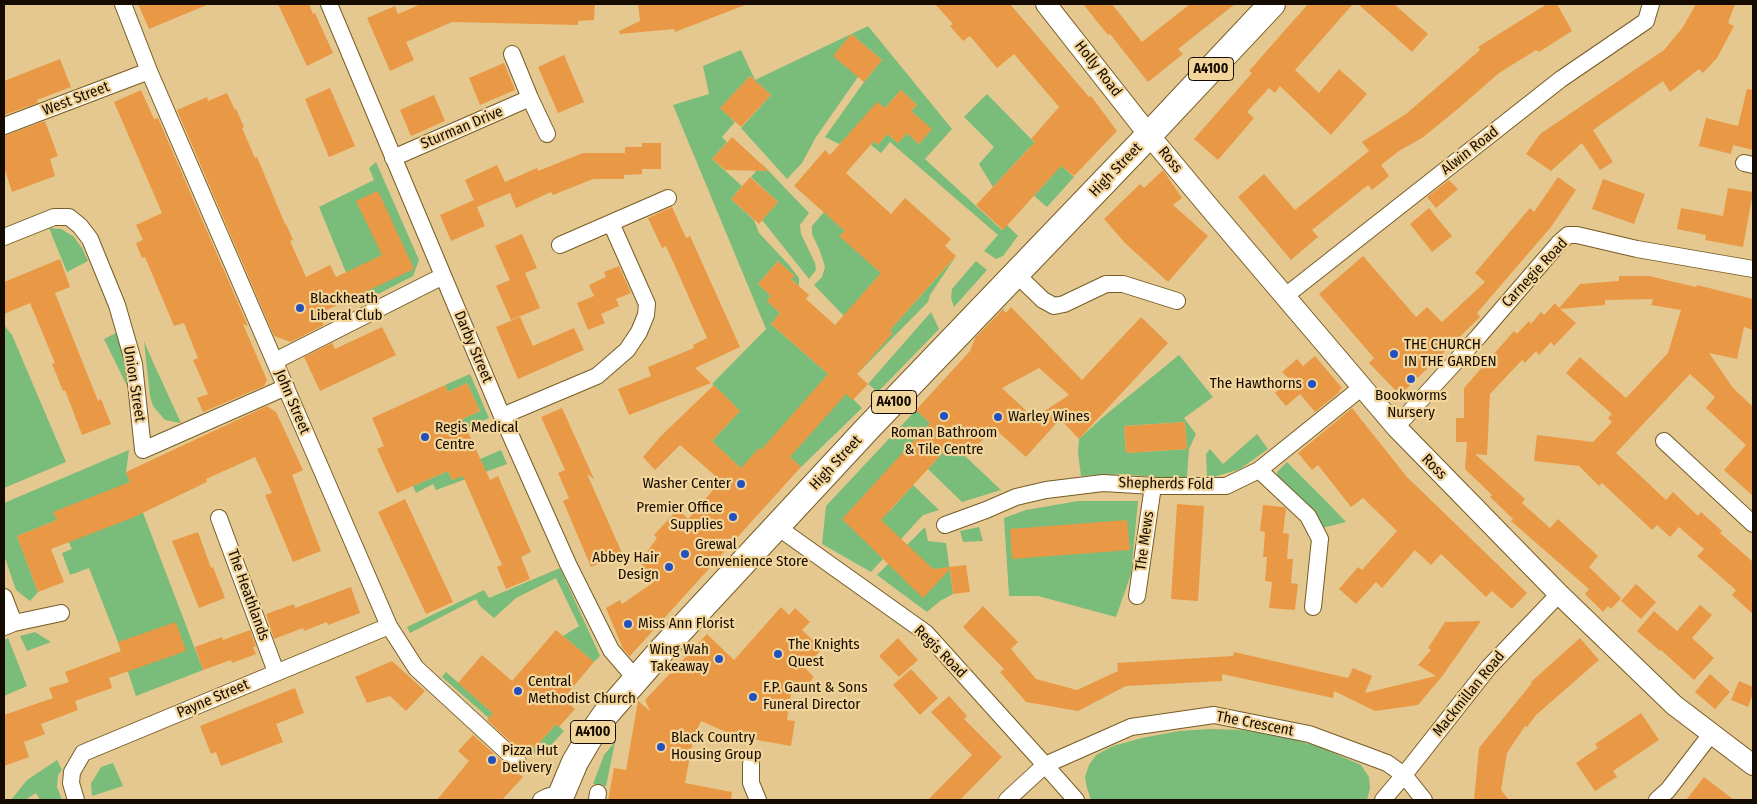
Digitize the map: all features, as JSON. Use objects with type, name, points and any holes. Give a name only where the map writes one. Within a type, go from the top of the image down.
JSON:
[{"type":"main road","name":"A4100","points":[[1150,135],[1272,4]]},
{"type":"main road","name":"High Street","points":[[557,798],[588,740],[605,715],[636,679],[776,526],[1150,135]]},
{"type":"street","name":"John Street","points":[[123,4],[148,71],[389,626],[416,668],[518,762]]},
{"type":"street","name":"Darby Street","points":[[329,4],[502,416],[568,564],[611,650],[636,679]]},
{"type":"street","name":"Holly Road","points":[[1046,4],[1150,135]]},
{"type":"street","name":"Alwin Road","points":[[1284,297],[1561,79],[1646,20],[1651,4]]},
{"type":"street","points":[[512,54],[547,134]]},
{"type":"street","name":"West Street","points":[[4,126],[148,71]]},
{"type":"street","name":"Sturman Drive","points":[[393,158],[530,98]]},
{"type":"street","name":"Ross","points":[[1150,135],[1284,297],[1396,427],[1559,594],[1674,705],[1753,765]]},
{"type":"street","points":[[560,245],[668,198]]},
{"type":"street","name":"Union Street","points":[[4,237],[54,217],[70,217],[90,239],[117,305],[134,364],[143,450],[286,387]]},
{"type":"street","points":[[502,416],[597,376],[627,350],[639,332],[646,315],[647,304],[611,223]]},
{"type":"street","name":"Carnegie Road","points":[[1396,427],[1478,337],[1559,242],[1568,235],[1577,235],[1637,249],[1753,269]]},
{"type":"street","points":[[1016,274],[1043,300],[1054,306],[1064,304],[1106,284],[1124,284],[1177,301]]},
{"type":"street","points":[[275,361],[443,276]]},
{"type":"street","name":"Shepherds Fold","points":[[945,525],[1016,497],[1046,490],[1103,483],[1153,486],[1226,486],[1259,470],[1361,388]]},
{"type":"street","points":[[1664,441],[1753,524]]},
{"type":"street","points":[[1259,470],[1308,516],[1320,539],[1313,608]]},
{"type":"street","name":"The Mews","points":[[1137,596],[1153,486]]},
{"type":"street","name":"The Heathlands","points":[[219,518],[276,672]]},
{"type":"street","name":"Regis Road","points":[[776,526],[926,634],[1076,800]]},
{"type":"street","name":"Mackmillan Road","points":[[1383,800],[1489,667],[1559,594]]},
{"type":"street","points":[[4,597],[9,625],[61,613]]},
{"type":"street","name":"Payne Street","points":[[76,800],[70,783],[72,772],[83,753],[389,626]]},
{"type":"street","name":"The Crescent","points":[[1045,765],[1131,728],[1214,715],[1309,734],[1387,763],[1404,775]]},
{"type":"street","points":[[1664,797],[1711,734]]},
{"type":"street","points":[[751,764],[751,783],[758,800]]},
{"type":"street","points":[[1007,800],[1045,765]]},
{"type":"street","points":[[1404,775],[1424,800]]},
{"type":"green space","points":[[868,26],[952,129],[925,159],[1002,230],[1007,225],[1018,236],[1003,256],[996,259],[984,251],[998,235],[890,142],[881,153],[871,145],[874,141],[878,145],[887,134],[898,143],[907,133],[919,144],[931,129],[911,111],[917,105],[901,90],[885,108],[839,144],[825,137],[882,60],[851,34]]},
{"type":"green space","points":[[851,34],[858,77],[816,137],[802,163],[787,179],[741,128],[771,95],[750,76],[721,108],[735,122],[722,137],[727,142],[712,159],[742,186],[731,199],[754,220],[759,233],[799,278],[799,286],[791,279],[778,261],[758,284],[771,296],[767,301],[780,313],[771,324],[828,374],[862,408],[801,467],[774,443],[749,476],[712,441],[740,411],[712,384],[766,329],[673,105],[709,94],[703,66],[741,50],[755,80]]},
{"type":"green space","points":[[987,94],[1031,139],[1074,177],[1047,207],[1034,196],[1056,171],[1030,147],[993,187],[979,164],[994,147],[964,117]]},
{"type":"green space","points":[[376,162],[419,260],[413,276],[359,304],[319,207],[374,180],[369,168]]},
{"type":"green space","points":[[762,164],[809,213],[800,225],[801,234],[815,263],[816,270],[809,279],[762,220],[778,202],[751,177]]},
{"type":"green space","points":[[824,212],[845,231],[840,236],[881,273],[844,316],[814,285],[822,277],[825,267],[812,234],[812,226]]},
{"type":"green space","points":[[49,228],[61,229],[73,236],[82,248],[88,261],[67,272]]},
{"type":"green space","points":[[956,256],[930,295],[928,302],[857,374],[890,330]]},
{"type":"green space","points":[[976,261],[987,270],[954,307],[951,298],[952,289]]},
{"type":"green space","points":[[931,312],[939,329],[878,392],[868,384]]},
{"type":"green space","points":[[4,325],[12,335],[66,462],[4,488]]},
{"type":"green space","points":[[116,333],[125,362],[128,388],[104,339]]},
{"type":"green space","points":[[144,341],[181,423],[165,420],[153,406],[150,396]]},
{"type":"green space","points":[[1179,355],[1213,397],[1184,418],[1196,434],[1189,449],[1187,477],[1121,474],[1081,476],[1078,453],[1079,439]],"holes":[[[1185,422],[1187,449],[1126,453],[1124,426]]]},
{"type":"green space","points":[[470,374],[489,418],[466,428],[462,419],[480,411],[467,383],[448,392],[445,385]]},
{"type":"green space","points":[[916,410],[1001,490],[962,502],[928,469],[948,447],[869,492],[890,511],[913,485],[939,510],[923,515],[871,572],[822,544],[826,506]]},
{"type":"green space","points":[[1257,434],[1268,449],[1240,469],[1214,477],[1207,476],[1206,454],[1210,449],[1223,464]]},
{"type":"green space","points":[[129,450],[126,472],[203,670],[136,696],[118,642],[89,568],[70,575],[62,553],[72,549],[54,512],[57,520],[17,536],[38,592],[30,601],[16,590],[4,555],[4,503]]},
{"type":"green space","points":[[501,450],[507,464],[436,490],[433,484],[416,493],[413,486],[448,471],[452,480],[483,466],[480,459]]},
{"type":"green space","points":[[1287,462],[1346,522],[1322,528],[1278,479],[1277,472]]},
{"type":"green space","points":[[1078,501],[1138,501],[1131,574],[1116,617],[1038,596],[1009,596],[1004,518],[1026,510]]},
{"type":"green space","points":[[925,527],[928,541],[946,543],[953,594],[940,601],[927,612],[877,575]]},
{"type":"green space","points":[[979,527],[983,541],[963,542],[960,531]]},
{"type":"green space","points":[[560,568],[600,656],[594,662],[563,636],[579,626],[556,578],[516,598],[494,618],[480,606],[476,599],[410,633],[407,627],[484,590],[489,598]]},
{"type":"green space","points":[[35,632],[51,642],[27,651],[20,636]]},
{"type":"green space","points":[[8,638],[27,686],[4,696],[4,640]]},
{"type":"green space","points":[[446,672],[534,749],[556,724],[564,731],[545,752],[530,754],[442,677]]},
{"type":"green space","points":[[1210,729],[1243,730],[1285,737],[1320,747],[1361,765],[1369,777],[1370,788],[1367,800],[1091,800],[1085,777],[1089,765],[1096,755],[1113,746],[1142,738],[1179,731]]},
{"type":"green space","points":[[615,742],[606,786],[593,784],[604,755]]},
{"type":"green space","points":[[57,760],[62,770],[58,775],[57,787],[62,800],[40,800],[36,793],[25,800],[11,800],[27,780]]},
{"type":"green space","points":[[113,763],[123,786],[92,796],[91,783],[101,767]]},
{"type":"building","points":[[138,4],[209,4],[149,29]]},
{"type":"building","points":[[278,4],[309,4],[333,53],[307,66]]},
{"type":"building","points":[[421,4],[595,4],[594,20],[578,21],[578,25],[452,22],[406,42],[414,60],[390,71],[367,18],[395,6],[398,14]]},
{"type":"building","points":[[638,4],[745,5],[675,32],[674,29],[620,34],[619,31],[640,21]]},
{"type":"building","points":[[935,4],[1010,4],[1089,97],[1091,96],[1117,131],[1074,176],[1061,166],[1003,230],[976,205],[1035,142],[1031,139],[1059,107],[1014,54],[997,68],[970,36],[963,41],[950,26],[953,24]]},
{"type":"building","points":[[1083,4],[1112,4],[1142,42],[1190,4],[1235,4],[1178,49],[1183,54],[1148,82],[1110,34],[1108,35]]},
{"type":"building","points":[[1308,4],[1353,4],[1295,70],[1319,93],[1339,69],[1367,94],[1331,135],[1280,86],[1275,93],[1269,88],[1247,112],[1254,118],[1218,160],[1194,139],[1252,73],[1249,71]]},
{"type":"building","points":[[1358,4],[1394,4],[1428,34],[1412,52]]},
{"type":"building","points":[[1547,4],[1557,4],[1572,31],[1539,52],[1536,50],[1499,73],[1422,138],[1399,151],[1381,165],[1389,176],[1372,190],[1368,185],[1312,230],[1318,237],[1291,260],[1238,197],[1264,174],[1295,210],[1369,151],[1362,142],[1406,114],[1480,50],[1478,47]]},
{"type":"building","points":[[1696,4],[1735,4],[1728,23],[1734,26],[1717,58],[1703,73],[1699,69],[1670,92],[1663,81],[1593,130],[1613,162],[1600,170],[1582,143],[1551,171],[1526,154],[1540,134],[1664,50],[1683,27]]},
{"type":"building","points":[[851,34],[882,60],[864,82],[833,56]]},
{"type":"building","points":[[564,55],[584,102],[558,113],[538,67]]},
{"type":"building","points":[[60,59],[71,87],[37,100],[38,103],[4,115],[4,81]]},
{"type":"building","points":[[504,63],[515,90],[480,105],[469,78]]},
{"type":"building","points":[[750,76],[771,95],[741,127],[720,108]]},
{"type":"building","points":[[330,88],[355,146],[329,157],[305,99]]},
{"type":"building","points":[[1747,89],[1753,90],[1753,150],[1733,145],[1731,154],[1699,146],[1706,118],[1738,126]]},
{"type":"building","points":[[141,90],[154,119],[158,118],[248,326],[243,324],[267,380],[264,386],[203,412],[197,398],[208,394],[193,360],[198,358],[184,323],[174,326],[145,257],[142,258],[136,243],[143,240],[136,225],[162,213],[114,102]]},
{"type":"building","points":[[901,90],[917,105],[911,111],[932,129],[919,144],[907,133],[898,143],[887,134],[878,145],[874,141],[846,173],[891,214],[905,198],[951,239],[945,246],[956,256],[890,330],[893,333],[857,374],[868,384],[853,400],[846,394],[790,457],[801,467],[630,656],[623,649],[606,608],[620,600],[622,604],[654,582],[637,558],[647,552],[657,538],[654,535],[678,509],[688,519],[721,481],[680,445],[655,470],[643,457],[661,436],[714,385],[740,411],[712,441],[741,468],[759,448],[761,450],[828,374],[771,324],[780,313],[767,301],[771,296],[758,284],[778,261],[795,276],[791,279],[809,295],[806,299],[835,325],[881,273],[839,236],[845,231],[794,186],[825,150],[830,155],[877,102],[885,108]]},
{"type":"building","points":[[227,93],[236,109],[255,158],[257,157],[293,240],[290,241],[306,277],[330,265],[336,277],[382,255],[356,201],[378,191],[414,269],[318,314],[324,325],[291,342],[274,336],[177,110],[207,97],[208,101]]},
{"type":"building","points":[[434,95],[445,121],[411,136],[400,110]]},
{"type":"building","points":[[45,121],[58,156],[50,159],[55,176],[12,192],[4,167],[4,136]]},
{"type":"building","points":[[732,137],[769,171],[725,170],[712,159]]},
{"type":"building","points":[[642,143],[661,143],[661,169],[642,169],[642,174],[624,175],[624,179],[593,179],[553,195],[551,192],[516,208],[510,193],[477,207],[465,180],[497,165],[505,182],[537,168],[538,171],[583,153],[625,153],[625,147],[642,147]]},
{"type":"building","points":[[1163,170],[1182,198],[1173,205],[1208,236],[1168,282],[1126,244],[1104,219],[1140,184],[1144,188]]},
{"type":"building","points":[[750,177],[778,202],[759,224],[731,199]]},
{"type":"building","points":[[1558,177],[1576,190],[1551,227],[1477,313],[1480,317],[1400,395],[1369,363],[1374,358],[1319,294],[1363,256],[1416,317],[1427,307],[1442,322],[1485,282],[1475,273],[1530,208],[1534,212]]},
{"type":"building","points":[[1603,179],[1645,194],[1634,224],[1592,209]]},
{"type":"building","points":[[1449,180],[1458,189],[1436,208],[1427,197]]},
{"type":"building","points":[[1728,188],[1753,192],[1743,247],[1705,240],[1706,235],[1677,229],[1681,208],[1723,216]]},
{"type":"building","points":[[474,200],[485,226],[451,241],[440,215]]},
{"type":"building","points":[[672,207],[686,238],[690,236],[740,347],[695,368],[711,383],[629,415],[618,389],[651,376],[648,367],[694,348],[693,345],[707,338],[666,246],[662,248],[648,218]]},
{"type":"building","points":[[1429,208],[1452,236],[1432,252],[1410,224]]},
{"type":"building","points":[[522,234],[537,268],[525,273],[540,308],[511,320],[496,286],[510,280],[495,246]]},
{"type":"building","points":[[60,259],[70,287],[55,293],[98,401],[101,399],[111,424],[82,435],[65,390],[63,391],[52,364],[55,363],[30,303],[4,314],[4,282]]},
{"type":"building","points":[[619,266],[631,293],[616,299],[619,306],[601,314],[605,323],[588,330],[577,303],[594,296],[589,285],[606,277],[604,272]]},
{"type":"building","points":[[1619,276],[1649,276],[1696,287],[1697,285],[1753,299],[1753,330],[1744,327],[1737,359],[1709,353],[1733,388],[1753,407],[1753,496],[1724,470],[1746,445],[1706,408],[1715,397],[1690,374],[1616,453],[1666,500],[1673,492],[1698,516],[1701,512],[1722,531],[1720,533],[1753,562],[1753,614],[1732,595],[1736,590],[1697,556],[1704,549],[1679,527],[1670,537],[1657,525],[1652,530],[1602,483],[1599,486],[1579,466],[1534,461],[1537,435],[1593,442],[1612,422],[1608,418],[1612,414],[1566,373],[1580,357],[1626,398],[1668,353],[1681,310],[1651,305],[1653,299],[1605,300],[1605,305],[1560,309],[1576,323],[1554,346],[1551,342],[1539,355],[1536,351],[1525,363],[1522,360],[1490,394],[1487,455],[1475,454],[1525,499],[1522,503],[1550,528],[1558,519],[1598,556],[1589,567],[1621,598],[1611,609],[1608,606],[1603,612],[1585,594],[1589,589],[1511,521],[1513,519],[1490,497],[1492,495],[1465,469],[1467,442],[1456,442],[1456,418],[1464,418],[1464,388],[1514,331],[1517,334],[1529,321],[1531,324],[1541,312],[1544,315],[1555,303],[1559,308],[1580,284],[1619,281]]},
{"type":"building","points":[[1011,307],[1082,380],[1141,317],[1168,343],[1079,439],[1060,419],[1026,457],[994,428],[966,457],[952,443],[881,520],[933,569],[966,565],[970,592],[953,594],[950,569],[923,598],[842,519],[930,423],[916,410],[970,351],[975,338],[1003,309],[1006,313]],"holes":[[[1039,368],[1069,395],[1034,418],[1002,388]]]},
{"type":"building","points":[[520,317],[533,346],[574,328],[584,350],[518,379],[496,327]]},
{"type":"building","points":[[382,327],[396,355],[320,391],[304,357],[332,343],[335,349]]},
{"type":"building","name":"The Hawthorns","points":[[1315,356],[1342,388],[1340,392],[1315,412],[1300,394],[1286,406],[1275,393],[1290,380],[1282,372],[1297,359],[1303,366]]},
{"type":"building","name":"Regis Medical Centre","points":[[467,383],[480,411],[462,419],[490,480],[498,476],[531,552],[521,557],[530,579],[506,589],[497,567],[502,565],[463,476],[452,480],[448,471],[397,493],[377,449],[384,446],[372,418],[445,385],[448,392]]},
{"type":"building","points":[[267,406],[276,412],[303,470],[292,475],[321,551],[293,562],[265,495],[272,493],[255,457],[206,479],[207,482],[132,518],[51,549],[64,582],[38,592],[17,536],[57,520],[53,512],[130,482],[126,472]]},
{"type":"building","points":[[562,408],[594,479],[587,474],[622,553],[591,567],[563,501],[569,498],[558,473],[565,470],[541,417]]},
{"type":"building","points":[[1352,408],[1407,477],[1527,593],[1512,609],[1492,591],[1486,597],[1441,554],[1431,565],[1415,550],[1382,588],[1376,582],[1356,604],[1339,589],[1358,567],[1362,570],[1397,531],[1363,498],[1351,507],[1318,465],[1312,470],[1298,453]]},
{"type":"building","points":[[1185,422],[1187,449],[1126,453],[1124,426]]},
{"type":"building","points":[[405,499],[453,602],[426,614],[378,512]]},
{"type":"building","points":[[1177,504],[1204,506],[1198,601],[1171,599]]},
{"type":"building","points":[[1263,505],[1284,507],[1286,509],[1283,533],[1289,534],[1287,559],[1293,559],[1291,583],[1298,584],[1295,610],[1269,608],[1272,582],[1265,581],[1267,557],[1263,557],[1265,532],[1260,531]]},
{"type":"building","points":[[1127,520],[1130,550],[1012,559],[1010,529]]},
{"type":"building","points":[[198,532],[211,568],[213,567],[225,598],[199,608],[172,541]]},
{"type":"building","points":[[1636,584],[1656,602],[1641,619],[1621,601]]},
{"type":"building","points":[[351,587],[360,613],[328,625],[327,622],[304,631],[303,628],[274,639],[266,614],[294,604],[295,608]]},
{"type":"building","points":[[1700,605],[1712,615],[1692,638],[1714,658],[1694,680],[1637,631],[1654,611],[1677,631]]},
{"type":"building","points":[[983,606],[1018,642],[1011,649],[1036,679],[1077,690],[1118,671],[1117,663],[1233,656],[1234,652],[1348,678],[1353,668],[1372,676],[1365,693],[1436,676],[1418,665],[1431,650],[1428,648],[1445,622],[1481,621],[1444,674],[1418,705],[1375,711],[1334,691],[1333,698],[1222,674],[1222,681],[1126,686],[1078,711],[1026,702],[1000,672],[1004,669],[963,627]]},
{"type":"building","points":[[781,607],[789,615],[795,608],[810,622],[802,630],[822,649],[805,668],[814,677],[803,690],[792,688],[787,720],[795,721],[791,746],[735,736],[701,721],[693,740],[685,783],[732,792],[731,800],[608,800],[614,768],[626,770],[638,701],[650,711],[645,700],[707,634],[734,660]]},
{"type":"building","points":[[176,622],[186,651],[109,678],[112,688],[75,701],[78,710],[41,724],[45,734],[24,742],[29,757],[4,766],[4,715],[53,698],[49,688],[69,682],[65,672],[121,651],[118,642]]},
{"type":"building","points":[[250,630],[256,646],[253,647],[256,654],[232,663],[231,660],[203,670],[195,647],[222,637],[223,640]]},
{"type":"building","name":"Central Methodist Church","points":[[556,630],[594,662],[563,699],[575,709],[559,727],[556,724],[527,757],[487,720],[493,713],[458,683],[482,655],[512,681]]},
{"type":"building","points":[[898,638],[918,660],[899,677],[879,656]]},
{"type":"building","points":[[1580,638],[1599,660],[1536,715],[1527,727],[1525,726],[1507,753],[1501,790],[1509,800],[1474,800],[1479,748],[1531,682]]},
{"type":"building","points":[[392,661],[425,691],[406,711],[390,696],[367,703],[355,677]]},
{"type":"building","points":[[911,669],[938,698],[920,715],[893,685]]},
{"type":"building","points":[[1710,674],[1730,692],[1715,709],[1695,692]]},
{"type":"building","points":[[1739,681],[1753,687],[1753,694],[1748,707],[1731,700]]},
{"type":"building","points":[[295,688],[304,713],[276,724],[283,742],[221,766],[216,752],[211,754],[200,726]]},
{"type":"building","points":[[949,696],[967,716],[964,719],[1002,757],[960,800],[928,800],[972,755],[931,712]]},
{"type":"building","points":[[1641,713],[1659,740],[1613,771],[1617,777],[1595,791],[1576,763],[1598,748],[1595,744]]},
{"type":"building","points":[[473,735],[511,769],[523,777],[502,800],[437,800],[469,761],[458,751]]},
{"type":"building","points":[[1704,777],[1734,800],[1686,800]]},
{"type":"place","name":"Blackheath Liberal Club","points":[[300,308]]},
{"type":"place","name":"THE CHURCH IN THE GARDEN","points":[[1394,354]]},
{"type":"place","name":"Bookworms Nursery","points":[[1411,379]]},
{"type":"place","name":"The Hawthorns","points":[[1312,384]]},
{"type":"place","name":"Roman Bathroom & Tile Centre","points":[[944,416]]},
{"type":"place","name":"Warley Wines","points":[[998,417]]},
{"type":"place","name":"Regis Medical Centre","points":[[425,437]]},
{"type":"place","name":"Washer Center","points":[[741,484]]},
{"type":"place","name":"Premier Office Supplies","points":[[733,517]]},
{"type":"place","name":"Grewal Convenience Store","points":[[685,554]]},
{"type":"place","name":"Abbey Hair Design","points":[[669,567]]},
{"type":"place","name":"Miss Ann Florist","points":[[628,624]]},
{"type":"place","name":"The Knights Quest","points":[[778,654]]},
{"type":"place","name":"Wing Wah Takeaway","points":[[719,659]]},
{"type":"place","name":"Central Methodist Church","points":[[518,691]]},
{"type":"place","name":"F.P. Gaunt & Sons Funeral Director","points":[[753,697]]},
{"type":"place","name":"Black Country Housing Group","points":[[661,747]]},
{"type":"place","name":"Pizza Hut Delivery","points":[[492,760]]}]
